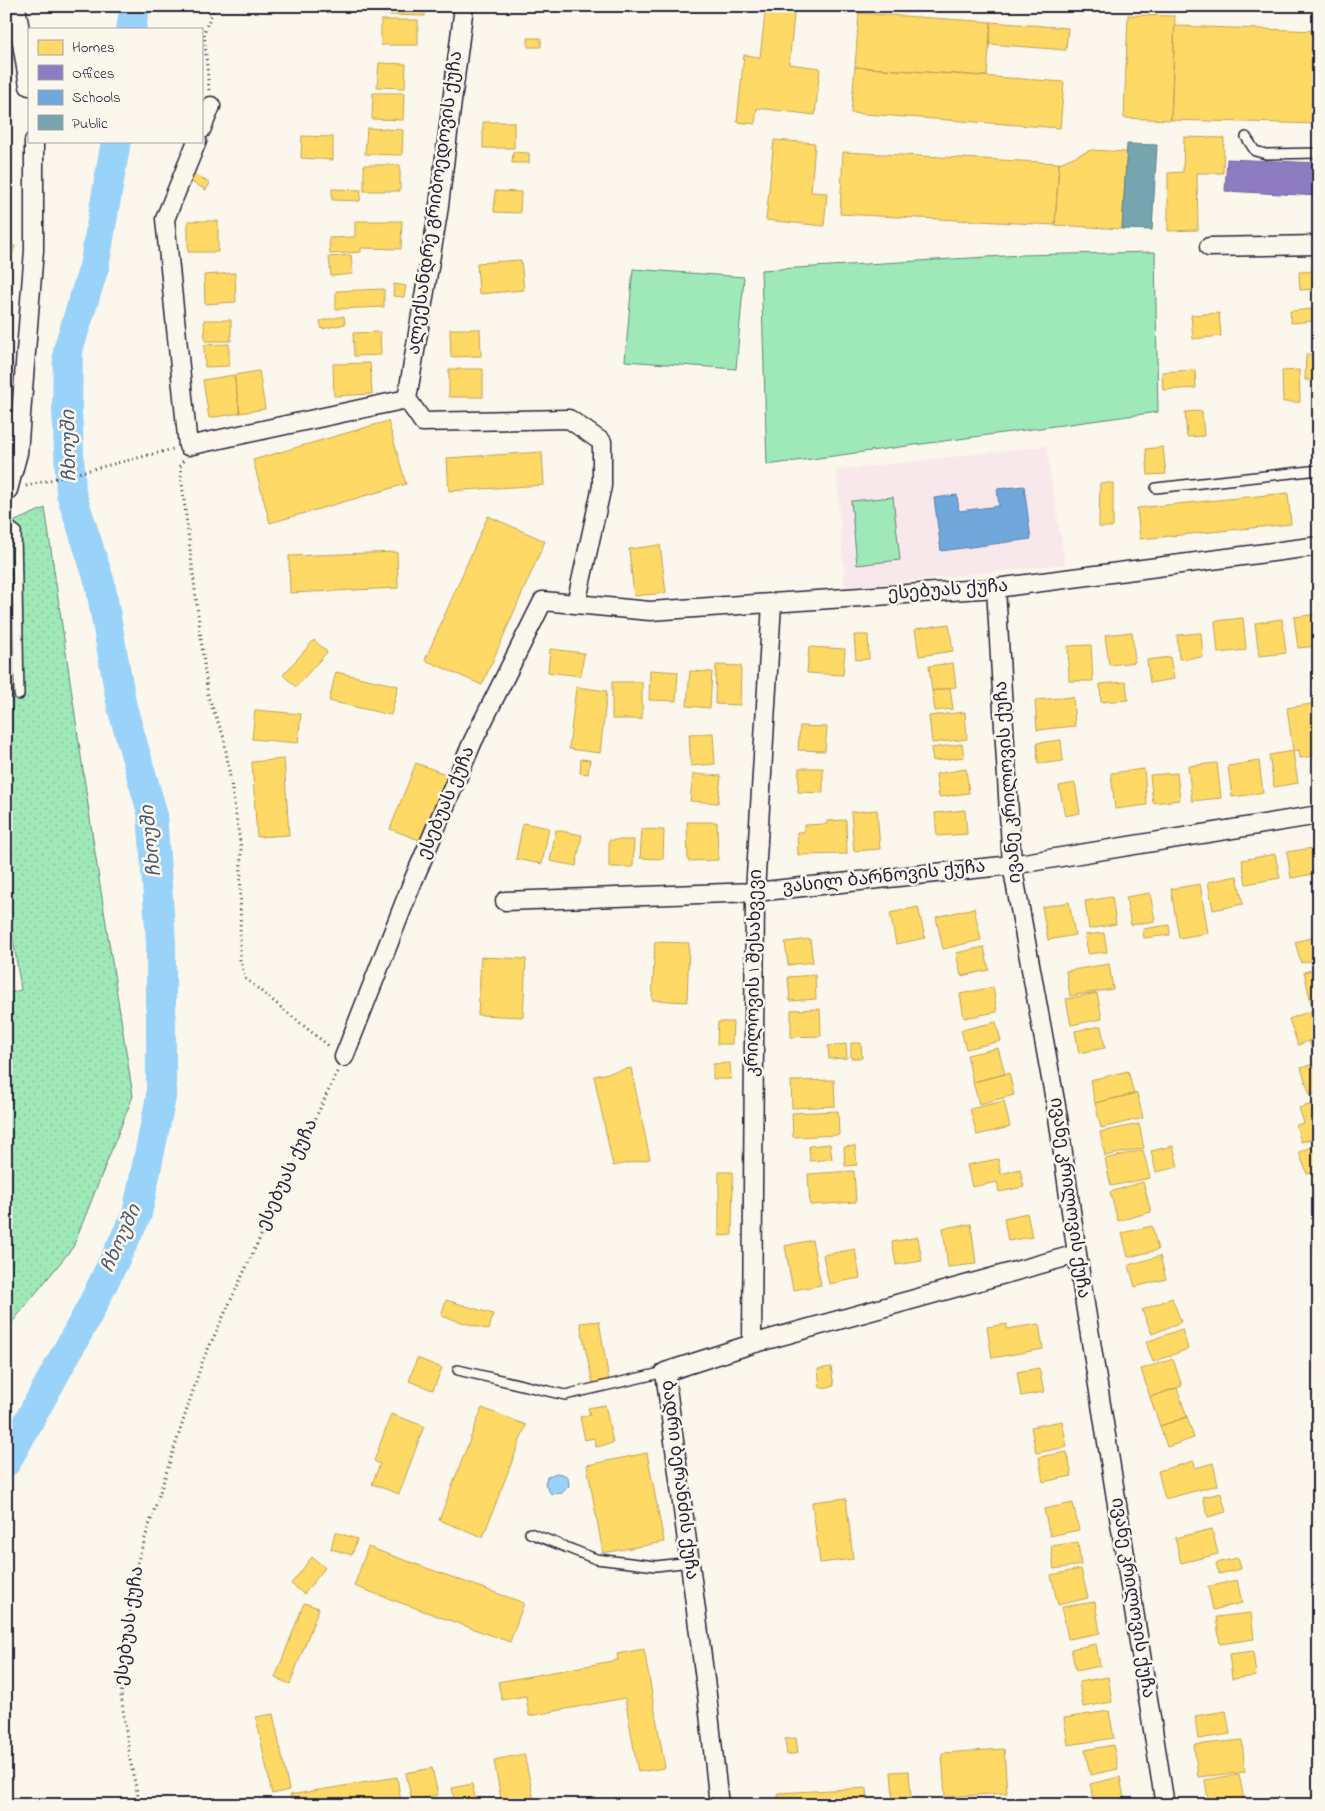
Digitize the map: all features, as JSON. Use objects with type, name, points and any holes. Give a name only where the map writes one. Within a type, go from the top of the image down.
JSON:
[{"type":"street","points":[[16,6],[28,80]]},
{"type":"street","name":"ალექსანდრე გრიბოედოვის ქუჩა","points":[[407,399],[438,213],[464,6]]},
{"type":"street","points":[[202,128],[211,106]]},
{"type":"street","points":[[7,491],[18,454],[34,250],[34,142]]},
{"type":"street","points":[[197,142],[165,219],[188,446],[407,399],[424,422],[569,418],[602,442],[602,486],[576,604]]},
{"type":"street","points":[[1209,247],[1319,245]]},
{"type":"street","name":"ესებუას ქუჩა","points":[[344,1057],[413,881],[470,750],[543,601],[650,611],[996,588],[1319,546]]},
{"type":"street","name":"ივანე კრილოვის ქუჩა","points":[[996,588],[1012,865],[1058,1117],[1077,1254],[1165,1805]]},
{"type":"street","name":"კრილოვის I შესახვევი","points":[[752,1344],[755,892],[772,603]]},
{"type":"street","name":"ვასილ ბარნოვის ქუჩა","points":[[505,901],[755,892],[1012,865],[1319,815]]},
{"type":"street","name":"ბადრი ბერანძის ქუჩა","points":[[720,1805],[665,1372],[752,1344],[1077,1254]]},
{"type":"lane","points":[[1246,137],[1255,151],[1266,154],[1319,153]]},
{"type":"lane","points":[[1156,488],[1319,470]]},
{"type":"lane","points":[[6,524],[16,531],[19,695]]},
{"type":"lane","points":[[458,1370],[565,1395],[665,1372]]},
{"type":"lane","points":[[530,1532],[596,1559],[656,1566],[690,1562]]},
{"type":"path","points":[[211,106],[204,32],[215,6]]},
{"type":"path","points":[[7,491],[188,446]]},
{"type":"path","points":[[188,446],[180,468],[208,696],[224,738],[241,848],[240,962],[246,979],[344,1057]]},
{"type":"path","name":"ესებუას ქუჩა","points":[[140,1805],[130,1760],[120,1695],[135,1569],[203,1360],[344,1057]]},
{"type":"shaded area","points":[[1046,446],[1065,564],[845,588],[836,470]]},
{"type":"green space","points":[[1155,252],[1158,412],[767,465],[761,270],[1022,255]]},
{"type":"green space","points":[[633,269],[744,277],[736,369],[625,361]]},
{"type":"green space","points":[[893,497],[900,560],[857,565],[851,501]]},
{"type":"green space","points":[[45,508],[95,853],[133,1096],[73,1247],[6,1330],[6,994],[21,990],[6,891],[6,525]]},
{"type":"water","points":[[556,1473],[568,1477],[569,1486],[562,1493],[551,1494],[545,1484],[547,1477]]},
{"type":"building: Homes","points":[[388,6],[425,6],[425,16],[388,15]]},
{"type":"building: Homes","points":[[766,6],[795,6],[789,64],[820,68],[815,115],[757,108],[755,124],[737,122],[744,55],[760,57]]},
{"type":"building: Homes","points":[[859,13],[991,22],[987,76],[855,67]]},
{"type":"building: Homes","points":[[1128,15],[1175,16],[1171,120],[1124,118]]},
{"type":"building: Homes","points":[[381,20],[418,20],[418,45],[381,45]]},
{"type":"building: Homes","points":[[991,22],[1068,28],[1066,50],[989,44]]},
{"type":"building: Homes","points":[[1175,26],[1319,31],[1319,124],[1171,120]]},
{"type":"building: Homes","points":[[528,38],[541,38],[541,47],[528,47]]},
{"type":"building: Homes","points":[[379,63],[406,64],[405,88],[377,87]]},
{"type":"building: Homes","points":[[855,67],[1064,82],[1060,128],[851,113]]},
{"type":"building: Homes","points":[[373,93],[404,93],[403,120],[372,119]]},
{"type":"building: Homes","points":[[483,122],[514,122],[514,148],[483,148]]},
{"type":"building: Homes","points":[[367,128],[403,130],[402,155],[365,154]]},
{"type":"building: Homes","points":[[302,136],[333,137],[333,160],[301,158]]},
{"type":"building: Homes","points":[[1184,137],[1224,138],[1223,173],[1197,173],[1198,230],[1168,231],[1168,173],[1183,172]]},
{"type":"building: Homes","points":[[774,140],[815,143],[811,192],[827,193],[824,226],[766,220]]},
{"type":"building: Homes","points":[[1091,150],[1127,152],[1122,229],[1055,225],[1059,163]]},
{"type":"building: Homes","points":[[6,151],[13,153],[6,183]]},
{"type":"building: Homes","points":[[513,152],[529,153],[529,163],[512,163]]},
{"type":"building: Homes","points":[[843,152],[1059,163],[1055,225],[840,214]]},
{"type":"building: Homes","points":[[364,165],[400,165],[400,191],[364,191]]},
{"type":"building: Homes","points":[[190,172],[210,183],[206,190],[186,179]]},
{"type":"building: Homes","points":[[332,189],[361,190],[360,201],[332,200]]},
{"type":"building: Homes","points":[[495,191],[521,192],[520,213],[494,212]]},
{"type":"building: Homes","points":[[188,221],[218,221],[218,252],[188,252]]},
{"type":"building: Homes","points":[[355,221],[402,221],[401,249],[361,248],[361,252],[330,254],[329,238],[355,237]]},
{"type":"building: Homes","points":[[6,243],[15,246],[8,268],[6,268]]},
{"type":"building: Homes","points":[[351,255],[353,274],[331,276],[329,257]]},
{"type":"building: Homes","points":[[521,260],[524,290],[479,294],[477,263]]},
{"type":"building: Homes","points":[[1319,271],[1319,289],[1300,290],[1299,272]]},
{"type":"building: Homes","points":[[235,273],[236,302],[205,304],[204,275]]},
{"type":"building: Homes","points":[[394,284],[406,286],[404,297],[393,296]]},
{"type":"building: Homes","points":[[384,289],[384,307],[336,309],[336,291]]},
{"type":"building: Homes","points":[[1314,309],[1315,321],[1291,323],[1290,311]]},
{"type":"building: Homes","points":[[1219,313],[1221,336],[1193,339],[1191,315]]},
{"type":"building: Homes","points":[[344,316],[345,324],[322,329],[320,321]]},
{"type":"building: Homes","points":[[204,320],[231,320],[231,341],[205,341]]},
{"type":"building: Homes","points":[[450,329],[480,329],[481,356],[451,357]]},
{"type":"building: Homes","points":[[380,332],[381,355],[354,356],[353,333]]},
{"type":"building: Homes","points":[[229,344],[229,366],[205,367],[204,345]]},
{"type":"building: Homes","points":[[1306,354],[1319,355],[1319,380],[1305,380]]},
{"type":"building: Homes","points":[[370,363],[372,394],[334,396],[333,364]]},
{"type":"building: Homes","points":[[449,369],[483,369],[483,397],[449,397]]},
{"type":"building: Homes","points":[[1195,370],[1196,388],[1163,390],[1162,372]]},
{"type":"building: Homes","points":[[1299,370],[1300,402],[1283,402],[1282,371]]},
{"type":"building: Homes","points":[[259,371],[265,409],[240,413],[234,375]]},
{"type":"building: Homes","points":[[234,375],[240,413],[209,418],[203,380]]},
{"type":"building: Homes","points":[[1202,411],[1204,436],[1187,437],[1185,412]]},
{"type":"building: Homes","points":[[388,421],[406,484],[270,523],[253,460]]},
{"type":"building: Homes","points":[[1163,447],[1166,474],[1148,475],[1146,449]]},
{"type":"building: Homes","points":[[542,452],[544,485],[449,491],[447,458]]},
{"type":"building: Homes","points":[[1100,483],[1113,483],[1113,527],[1099,527]]},
{"type":"building: Homes","points":[[1288,493],[1291,524],[1140,539],[1137,508]]},
{"type":"building: Homes","points":[[488,516],[545,541],[482,685],[425,660]]},
{"type":"building: Homes","points":[[660,545],[666,593],[634,596],[629,549]]},
{"type":"building: Homes","points":[[397,552],[398,588],[290,593],[289,556]]},
{"type":"building: Homes","points":[[1319,614],[1319,646],[1298,648],[1294,617]]},
{"type":"building: Homes","points":[[1243,618],[1246,650],[1218,653],[1215,621]]},
{"type":"building: Homes","points":[[1282,619],[1286,653],[1259,656],[1255,623]]},
{"type":"building: Homes","points":[[949,624],[953,651],[919,656],[915,629]]},
{"type":"building: Homes","points":[[1132,632],[1135,662],[1109,665],[1105,635]]},
{"type":"building: Homes","points":[[1201,633],[1203,657],[1179,659],[1177,635]]},
{"type":"building: Homes","points":[[854,635],[868,635],[869,659],[856,660]]},
{"type":"building: Homes","points":[[314,640],[327,652],[296,687],[283,675]]},
{"type":"building: Homes","points":[[1091,645],[1093,681],[1069,681],[1068,646]]},
{"type":"building: Homes","points":[[809,647],[845,649],[843,675],[807,673]]},
{"type":"building: Homes","points":[[550,649],[584,653],[581,676],[548,672]]},
{"type":"building: Homes","points":[[1170,657],[1174,679],[1150,683],[1147,660]]},
{"type":"building: Homes","points":[[953,663],[956,687],[932,691],[929,666]]},
{"type":"building: Homes","points":[[716,665],[741,666],[740,705],[715,704]]},
{"type":"building: Homes","points":[[650,670],[678,672],[676,701],[649,700]]},
{"type":"building: Homes","points":[[690,671],[712,672],[710,708],[687,706]]},
{"type":"building: Homes","points":[[336,672],[398,686],[391,715],[329,701]]},
{"type":"building: Homes","points":[[612,682],[642,682],[642,719],[612,719]]},
{"type":"building: Homes","points":[[1126,682],[1128,700],[1101,702],[1100,684]]},
{"type":"building: Homes","points":[[576,687],[607,691],[600,753],[569,749]]},
{"type":"building: Homes","points":[[950,688],[953,709],[935,711],[932,691]]},
{"type":"building: Homes","points":[[1073,697],[1075,726],[1037,730],[1035,700]]},
{"type":"building: Homes","points":[[1317,703],[1319,755],[1300,758],[1299,750],[1293,751],[1287,708]]},
{"type":"building: Homes","points":[[255,710],[301,714],[298,743],[252,739]]},
{"type":"building: Homes","points":[[965,712],[967,739],[932,743],[929,716]]},
{"type":"building: Homes","points":[[800,726],[827,727],[825,751],[798,750]]},
{"type":"building: Homes","points":[[713,733],[715,764],[691,766],[689,734]]},
{"type":"building: Homes","points":[[1061,740],[1063,761],[1038,764],[1037,743]]},
{"type":"building: Homes","points":[[962,744],[964,757],[933,761],[931,748]]},
{"type":"building: Homes","points":[[1293,751],[1298,783],[1274,787],[1269,755]]},
{"type":"building: Homes","points":[[284,759],[289,835],[257,837],[252,762]]},
{"type":"building: Homes","points":[[581,759],[590,760],[588,774],[580,773]]},
{"type":"building: Homes","points":[[1259,761],[1263,793],[1232,797],[1228,766]]},
{"type":"building: Homes","points":[[416,763],[448,775],[422,841],[390,829]]},
{"type":"building: Homes","points":[[1217,763],[1221,798],[1192,801],[1188,766]]},
{"type":"building: Homes","points":[[799,768],[823,768],[823,793],[798,792]]},
{"type":"building: Homes","points":[[966,769],[969,793],[939,797],[936,774]]},
{"type":"building: Homes","points":[[1144,769],[1147,805],[1115,809],[1111,773]]},
{"type":"building: Homes","points":[[1177,773],[1180,800],[1153,803],[1150,775]]},
{"type":"building: Homes","points":[[693,774],[721,776],[718,803],[690,801]]},
{"type":"building: Homes","points":[[1075,783],[1080,813],[1065,816],[1059,786]]},
{"type":"building: Homes","points":[[877,810],[880,849],[854,851],[851,812]]},
{"type":"building: Homes","points":[[965,810],[967,834],[937,836],[935,813]]},
{"type":"building: Homes","points":[[846,820],[847,854],[798,855],[797,832],[804,832],[804,825],[827,824],[827,821]]},
{"type":"building: Homes","points":[[687,822],[717,822],[718,860],[688,861]]},
{"type":"building: Homes","points":[[523,823],[549,828],[542,864],[516,859]]},
{"type":"building: Homes","points":[[642,829],[664,830],[663,859],[640,858]]},
{"type":"building: Homes","points":[[556,830],[582,835],[576,866],[550,861]]},
{"type":"building: Homes","points":[[609,840],[634,840],[633,867],[609,867]]},
{"type":"building: Homes","points":[[1319,847],[1319,873],[1291,878],[1287,852]]},
{"type":"building: Homes","points":[[1275,854],[1280,878],[1246,884],[1242,860]]},
{"type":"building: Homes","points":[[1237,876],[1243,904],[1213,910],[1208,882]]},
{"type":"building: Homes","points":[[1200,884],[1208,933],[1179,938],[1171,889]]},
{"type":"building: Homes","points":[[1150,893],[1155,921],[1131,925],[1126,897]]},
{"type":"building: Homes","points":[[1112,897],[1116,924],[1089,929],[1085,901]]},
{"type":"building: Homes","points":[[1069,902],[1075,935],[1048,940],[1042,907]]},
{"type":"building: Homes","points":[[918,907],[925,938],[896,944],[890,913]]},
{"type":"building: Homes","points":[[974,908],[981,940],[943,949],[936,917]]},
{"type":"building: Homes","points":[[1169,925],[1170,935],[1144,938],[1143,929]]},
{"type":"building: Homes","points":[[1104,933],[1107,952],[1088,954],[1085,935]]},
{"type":"building: Homes","points":[[1319,936],[1319,959],[1301,963],[1295,942]]},
{"type":"building: Homes","points":[[810,939],[813,962],[788,965],[785,942]]},
{"type":"building: Homes","points":[[655,942],[689,943],[687,1002],[652,1000]]},
{"type":"building: Homes","points":[[984,947],[989,970],[961,976],[956,953]]},
{"type":"building: Homes","points":[[481,957],[526,959],[523,1017],[478,1015]]},
{"type":"building: Homes","points":[[1109,964],[1113,989],[1070,996],[1066,971]]},
{"type":"building: Homes","points":[[1319,968],[1319,1001],[1311,1003],[1304,972]]},
{"type":"building: Homes","points":[[815,975],[816,999],[790,1001],[788,977]]},
{"type":"building: Homes","points":[[993,987],[997,1012],[964,1018],[960,994]]},
{"type":"building: Homes","points":[[1097,993],[1102,1019],[1071,1025],[1066,999]]},
{"type":"building: Homes","points":[[1319,1008],[1319,1037],[1298,1045],[1289,1019]]},
{"type":"building: Homes","points":[[820,1009],[821,1036],[791,1037],[791,1010]]},
{"type":"building: Homes","points":[[718,1022],[733,1022],[732,1044],[717,1044]]},
{"type":"building: Homes","points":[[996,1022],[1001,1041],[966,1049],[961,1030]]},
{"type":"building: Homes","points":[[1101,1026],[1105,1048],[1079,1053],[1075,1031]]},
{"type":"building: Homes","points":[[1319,1037],[1319,1062],[1317,1063],[1309,1041]]},
{"type":"building: Homes","points":[[851,1043],[861,1043],[862,1058],[851,1058]]},
{"type":"building: Homes","points":[[846,1044],[847,1058],[829,1059],[828,1046]]},
{"type":"building: Homes","points":[[998,1048],[1005,1074],[973,1082],[967,1055]]},
{"type":"building: Homes","points":[[1319,1062],[1319,1093],[1310,1095],[1301,1068]]},
{"type":"building: Homes","points":[[730,1063],[731,1079],[713,1079],[713,1064]]},
{"type":"building: Homes","points":[[631,1068],[650,1159],[613,1166],[594,1076]]},
{"type":"building: Homes","points":[[1128,1071],[1134,1094],[1095,1103],[1090,1080]]},
{"type":"building: Homes","points":[[1009,1073],[1014,1095],[979,1104],[973,1082]]},
{"type":"building: Homes","points":[[834,1080],[835,1106],[792,1108],[791,1081]]},
{"type":"building: Homes","points":[[1137,1093],[1143,1118],[1101,1128],[1095,1103]]},
{"type":"building: Homes","points":[[1004,1101],[1010,1127],[977,1135],[970,1109]]},
{"type":"building: Homes","points":[[1319,1102],[1319,1137],[1301,1142],[1296,1125],[1304,1123],[1299,1108]]},
{"type":"building: Homes","points":[[838,1111],[839,1135],[793,1137],[792,1113]]},
{"type":"building: Homes","points":[[1139,1124],[1144,1148],[1105,1156],[1100,1132]]},
{"type":"building: Homes","points":[[830,1144],[832,1159],[810,1161],[809,1146]]},
{"type":"building: Homes","points":[[1319,1144],[1319,1170],[1307,1174],[1299,1152]]},
{"type":"building: Homes","points":[[855,1146],[857,1165],[845,1166],[844,1147]]},
{"type":"building: Homes","points":[[1173,1146],[1178,1167],[1156,1172],[1151,1151]]},
{"type":"building: Homes","points":[[1143,1150],[1150,1178],[1111,1186],[1105,1159]]},
{"type":"building: Homes","points":[[998,1159],[1001,1174],[1020,1169],[1024,1187],[999,1192],[997,1182],[972,1187],[967,1165]]},
{"type":"building: Homes","points":[[854,1171],[856,1202],[810,1205],[808,1174]]},
{"type":"building: Homes","points":[[719,1172],[733,1172],[732,1235],[719,1236]]},
{"type":"building: Homes","points":[[1143,1182],[1151,1212],[1118,1221],[1110,1192]]},
{"type":"building: Homes","points":[[1027,1213],[1032,1237],[1008,1241],[1004,1218]]},
{"type":"building: Homes","points":[[971,1224],[976,1264],[948,1267],[943,1228]]},
{"type":"building: Homes","points":[[1152,1226],[1158,1250],[1128,1257],[1122,1233]]},
{"type":"building: Homes","points":[[1319,1236],[1319,1263],[1318,1263],[1312,1237]]},
{"type":"building: Homes","points":[[918,1237],[922,1261],[896,1265],[892,1242]]},
{"type":"building: Homes","points":[[812,1240],[821,1285],[793,1290],[785,1246]]},
{"type":"building: Homes","points":[[855,1249],[860,1278],[829,1284],[823,1255]]},
{"type":"building: Homes","points":[[1160,1256],[1166,1279],[1135,1287],[1129,1265]]},
{"type":"building: Homes","points":[[1172,1298],[1181,1322],[1152,1334],[1142,1310]]},
{"type":"building: Homes","points":[[446,1300],[493,1314],[489,1330],[441,1316]]},
{"type":"building: Homes","points":[[599,1321],[609,1381],[593,1384],[580,1323]]},
{"type":"building: Homes","points":[[1007,1324],[1007,1329],[1039,1324],[1043,1349],[992,1358],[987,1327]]},
{"type":"building: Homes","points":[[1182,1329],[1188,1349],[1153,1362],[1146,1342]]},
{"type":"building: Homes","points":[[417,1358],[442,1368],[433,1390],[409,1381]]},
{"type":"building: Homes","points":[[1173,1359],[1182,1386],[1150,1397],[1141,1369]]},
{"type":"building: Homes","points":[[831,1367],[834,1386],[820,1388],[818,1369]]},
{"type":"building: Homes","points":[[1039,1368],[1044,1392],[1021,1396],[1017,1372]]},
{"type":"building: Homes","points":[[1177,1388],[1187,1417],[1160,1426],[1150,1397]]},
{"type":"building: Homes","points":[[605,1405],[613,1443],[596,1447],[594,1438],[585,1440],[580,1417],[590,1415],[588,1408]]},
{"type":"building: Homes","points":[[482,1408],[526,1425],[483,1537],[439,1520]]},
{"type":"building: Homes","points":[[391,1414],[424,1426],[399,1494],[372,1484],[380,1464],[374,1461]]},
{"type":"building: Homes","points":[[1187,1417],[1194,1438],[1167,1447],[1160,1426]]},
{"type":"building: Homes","points":[[1062,1421],[1067,1447],[1036,1453],[1031,1427]]},
{"type":"building: Homes","points":[[1067,1452],[1072,1476],[1043,1482],[1039,1457]]},
{"type":"building: Homes","points":[[647,1453],[664,1542],[603,1553],[587,1465]]},
{"type":"building: Homes","points":[[1194,1461],[1195,1468],[1213,1463],[1218,1485],[1165,1499],[1158,1471]]},
{"type":"building: Homes","points":[[1221,1493],[1226,1512],[1208,1517],[1203,1497]]},
{"type":"building: Homes","points":[[846,1498],[853,1559],[820,1563],[812,1502]]},
{"type":"building: Homes","points":[[1073,1503],[1079,1530],[1050,1536],[1044,1509]]},
{"type":"building: Homes","points":[[1212,1529],[1218,1554],[1181,1563],[1175,1538]]},
{"type":"building: Homes","points":[[335,1532],[357,1539],[352,1555],[331,1549]]},
{"type":"building: Homes","points":[[1078,1542],[1081,1565],[1054,1569],[1051,1546]]},
{"type":"building: Homes","points":[[368,1547],[524,1603],[510,1642],[354,1586]]},
{"type":"building: Homes","points":[[312,1557],[325,1568],[304,1594],[291,1584]]},
{"type":"building: Homes","points":[[1238,1558],[1241,1569],[1219,1574],[1216,1563]]},
{"type":"building: Homes","points":[[1081,1569],[1088,1598],[1058,1605],[1051,1575]]},
{"type":"building: Homes","points":[[1237,1580],[1242,1603],[1213,1610],[1208,1587]]},
{"type":"building: Homes","points":[[1095,1602],[1100,1633],[1068,1639],[1062,1607]]},
{"type":"building: Homes","points":[[304,1603],[319,1608],[290,1684],[275,1678]]},
{"type":"building: Homes","points":[[1251,1613],[1254,1639],[1220,1644],[1216,1617]]},
{"type":"building: Homes","points":[[1096,1644],[1100,1666],[1076,1671],[1071,1649]]},
{"type":"building: Homes","points":[[644,1649],[665,1768],[638,1772],[625,1698],[529,1716],[526,1696],[502,1700],[498,1682],[618,1660],[617,1654]]},
{"type":"building: Homes","points":[[1253,1651],[1256,1676],[1232,1679],[1229,1654]]},
{"type":"building: Homes","points":[[1108,1677],[1112,1702],[1083,1707],[1079,1682]]},
{"type":"building: Homes","points":[[1109,1711],[1114,1738],[1068,1745],[1064,1718]]},
{"type":"building: Homes","points":[[1226,1711],[1230,1734],[1198,1739],[1195,1716]]},
{"type":"building: Homes","points":[[273,1714],[289,1790],[272,1794],[256,1717]]},
{"type":"building: Homes","points":[[796,1738],[798,1753],[787,1755],[785,1739]]},
{"type":"building: Homes","points":[[1242,1740],[1245,1772],[1198,1777],[1194,1745]]},
{"type":"building: Homes","points":[[1113,1745],[1118,1769],[1090,1775],[1085,1750]]},
{"type":"building: Homes","points":[[1004,1749],[1007,1793],[945,1797],[942,1753]]},
{"type":"building: Homes","points":[[524,1754],[535,1805],[502,1805],[494,1760]]},
{"type":"building: Homes","points":[[432,1768],[438,1795],[412,1801],[406,1773]]},
{"type":"building: Homes","points":[[909,1771],[911,1798],[893,1799],[891,1772]]},
{"type":"building: Homes","points":[[1239,1774],[1244,1800],[1209,1805],[1205,1780]]},
{"type":"building: Homes","points":[[397,1777],[401,1803],[390,1805],[291,1805],[290,1795]]},
{"type":"building: Homes","points":[[1120,1777],[1125,1803],[1095,1805],[1090,1784]]},
{"type":"building: Homes","points":[[472,1784],[477,1805],[455,1805],[452,1788]]},
{"type":"building: Homes","points":[[867,1788],[868,1805],[779,1805],[778,1793]]},
{"type":"building: Offices","points":[[1227,159],[1319,163],[1319,196],[1225,191]]},
{"type":"building: Schools","points":[[1024,486],[1031,539],[941,551],[934,498],[957,495],[959,511],[999,506],[997,489]]},
{"type":"building: Public","points":[[1127,144],[1157,145],[1152,230],[1122,229]]},
{"type":"waterway","name":"ჩხოუში","points":[[131,28],[135,6]]},
{"type":"waterway","name":"ჩხოუში","points":[[6,1462],[89,1312],[137,1214],[161,1097],[161,942],[152,812],[122,707],[100,583],[71,493],[67,410],[68,350],[94,267],[116,142]]}]
